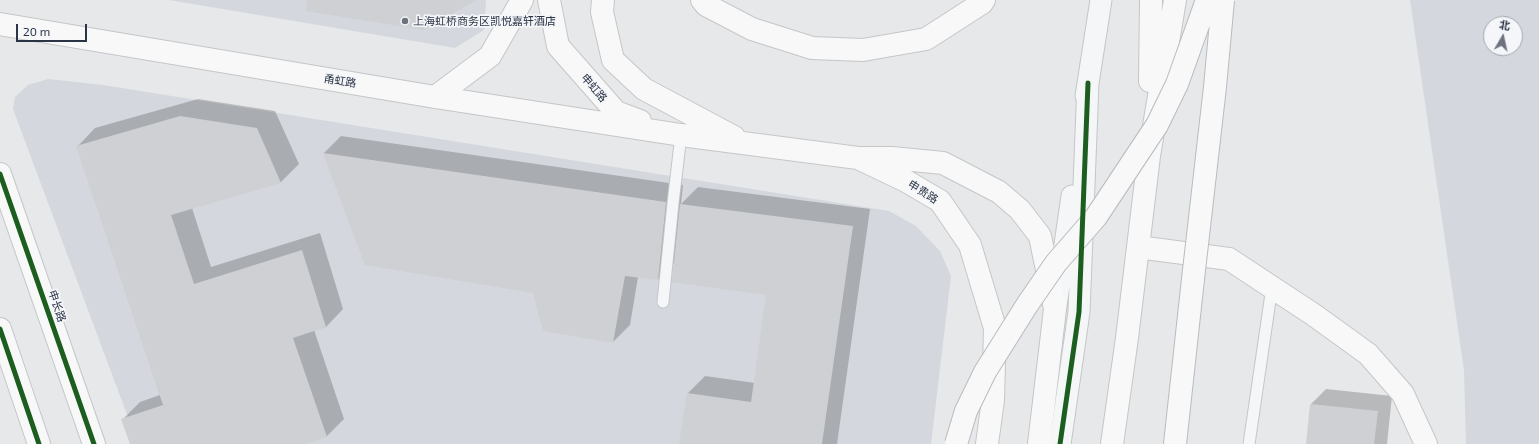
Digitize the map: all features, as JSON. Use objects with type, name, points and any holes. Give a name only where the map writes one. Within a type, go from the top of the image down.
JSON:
[{"type":"main road","points":[[435,97],[490,56],[522,0]]},
{"type":"main road","name":"申虹路","points":[[549,0],[558,46],[616,112],[681,135]]},
{"type":"main road","points":[[603,0],[602,12],[613,60],[644,89],[745,144]]},
{"type":"main road","points":[[702,0],[706,5],[752,29],[812,48],[863,50],[926,39],[982,3],[984,0]]},
{"type":"main road","points":[[1149,156],[1151,0]]},
{"type":"main road","points":[[1112,444],[1149,156],[1175,0]]},
{"type":"main road","points":[[956,444],[966,411],[985,372],[1027,304],[1056,263],[1096,217],[1157,125],[1177,84],[1207,0]]},
{"type":"main road","points":[[1175,444],[1223,0]]},
{"type":"main road","name":"甬虹路","points":[[0,24],[435,97],[681,135]]},
{"type":"main road","name":"申贵路","points":[[681,135],[858,158],[906,181],[940,201],[970,245],[996,328],[992,400],[987,444]]},
{"type":"main road","points":[[858,158],[892,158],[943,163],[999,192],[1020,210],[1040,236],[1056,309],[1039,444]]},
{"type":"main road","name":"申长路","points":[[0,174],[94,444]]},
{"type":"main road","points":[[1138,247],[1229,259],[1314,315],[1368,354],[1403,394],[1426,444]]},
{"type":"main road","points":[[0,330],[39,444]]},
{"type":"street","points":[[1056,309],[1101,0]]},
{"type":"street","points":[[1060,444],[1079,312],[1088,83]]},
{"type":"lane","points":[[664,302],[681,135]]},
{"type":"lane","points":[[1249,444],[1272,287]]},
{"type":"shaded area","points":[[169,0],[486,0],[484,30],[455,48]]},
{"type":"shaded area","points":[[1410,0],[1539,0],[1539,444],[1466,444],[1464,370]]},
{"type":"shaded area","points":[[48,79],[103,85],[889,211],[916,226],[940,251],[951,276],[931,444],[138,444],[13,109],[15,97],[28,85]]},
{"type":"building","name":"上海虹桥商务区凯悦嘉轩酒店","points":[[307,0],[476,0],[424,30],[306,11]]},
{"type":"building","points":[[180,116],[257,128],[281,183],[171,215],[194,284],[302,250],[326,327],[293,338],[327,437],[307,444],[130,444],[121,419],[163,405],[76,146]]},
{"type":"building","points":[[323,153],[666,202],[658,280],[625,276],[613,343],[543,331],[533,293],[365,265]]},
{"type":"building","points":[[680,204],[853,226],[822,444],[679,444],[687,393],[751,402],[766,295],[672,282]]},
{"type":"building","points":[[1310,404],[1378,411],[1374,444],[1306,444]]},
{"type":"cycle path","points":[[1060,444],[1079,312],[1088,83]]},
{"type":"cycle path","points":[[0,174],[94,444]]},
{"type":"cycle path","points":[[0,329],[39,444]]},
{"type":"place","name":"上海虹桥商务区凯悦嘉轩酒店","points":[[405,21]]}]
